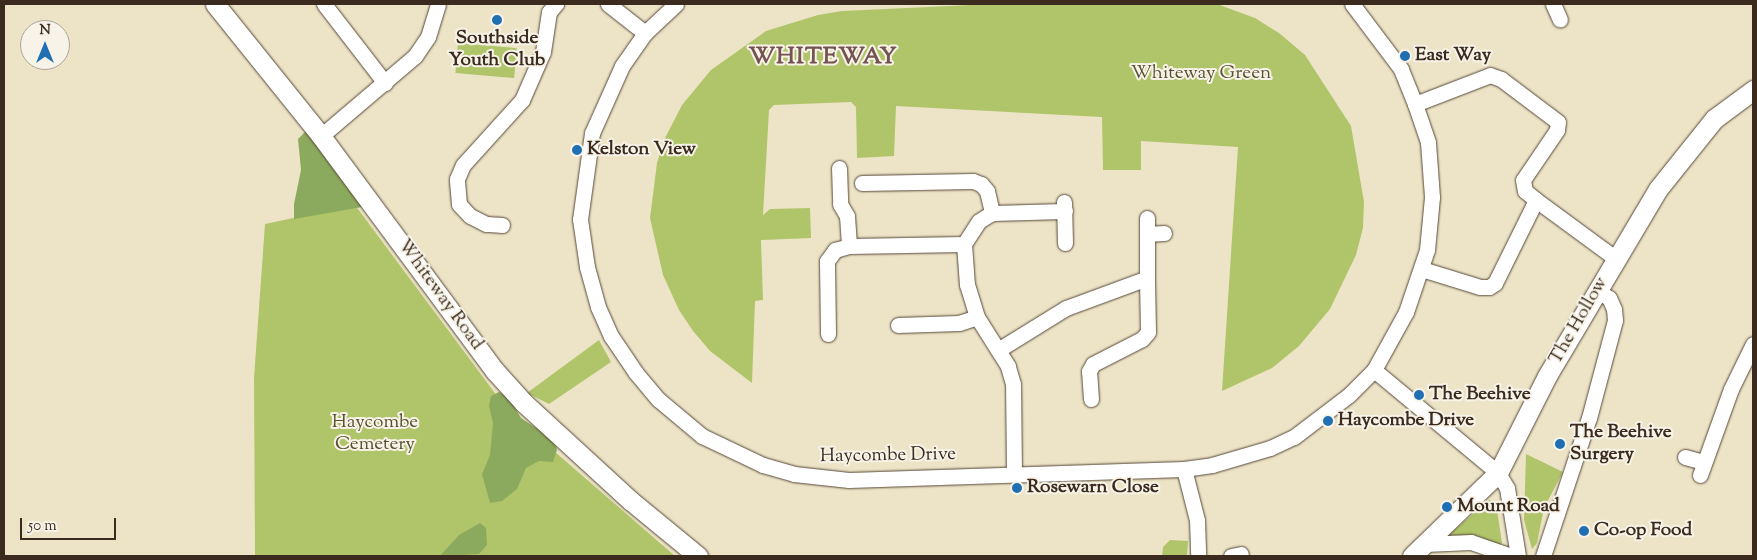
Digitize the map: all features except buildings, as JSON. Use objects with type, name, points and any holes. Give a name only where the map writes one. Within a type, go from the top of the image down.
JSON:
[{"type":"street","name":"Whiteway Road","points":[[215,4],[321,136],[512,390],[631,501],[698,556]]},
{"type":"street","points":[[324,4],[385,83]]},
{"type":"street","points":[[321,136],[415,56],[428,37],[438,4]]},
{"type":"street","points":[[502,225],[486,224],[470,216],[459,204],[457,179],[463,165],[522,100],[543,52],[550,12],[556,4]]},
{"type":"street","points":[[608,4],[645,33]]},
{"type":"street","name":"Haycombe Drive","points":[[676,4],[645,33],[604,100],[592,133],[580,218],[587,267],[598,307],[611,336],[636,373],[658,400],[702,436],[763,465],[794,474],[849,480],[1184,469],[1243,457],[1294,437],[1349,395],[1374,370],[1406,312],[1422,269],[1429,233],[1431,161],[1415,104],[1401,70],[1357,5]]},
{"type":"street","points":[[1553,4],[1560,20]]},
{"type":"street","points":[[1415,104],[1490,76],[1554,116],[1558,122],[1557,130],[1523,180],[1525,191],[1615,258]]},
{"type":"street","name":"The Hollow","points":[[1418,550],[1498,473],[1547,376],[1596,290],[1658,189],[1714,119],[1753,90]]},
{"type":"street","points":[[839,168],[840,204],[847,216],[850,246]]},
{"type":"street","points":[[862,183],[973,182],[981,184],[987,191],[992,213]]},
{"type":"street","points":[[1422,269],[1489,287],[1536,200]]},
{"type":"street","points":[[1014,474],[1013,384],[1008,366],[977,317],[967,285],[964,244],[979,221],[992,213],[1064,206],[1064,243]]},
{"type":"street","points":[[1091,399],[1090,371],[1093,364],[1142,339],[1148,332],[1147,218]]},
{"type":"street","points":[[1147,234],[1164,233]]},
{"type":"street","points":[[828,334],[827,261],[835,250],[850,246],[964,244]]},
{"type":"street","points":[[998,350],[1066,308],[1147,278]]},
{"type":"street","points":[[1543,556],[1589,418],[1615,320],[1609,298],[1596,290]]},
{"type":"street","points":[[914,340],[906,325],[959,323],[977,317]]},
{"type":"street","points":[[1685,457],[1702,468],[1730,389],[1753,344]]},
{"type":"street","points":[[1374,370],[1498,473],[1507,488],[1518,556]]},
{"type":"street","points":[[1184,469],[1197,520],[1198,556]]},
{"type":"street","points":[[1418,550],[1470,542],[1510,556]]},
{"type":"green space","name":"Whiteway Green","points":[[992,4],[1217,4],[1255,18],[1279,33],[1305,55],[1351,126],[1364,202],[1363,228],[1356,255],[1330,309],[1299,346],[1272,368],[1222,391],[1238,147],[1141,141],[1141,170],[1103,170],[1102,117],[896,106],[894,156],[857,158],[856,107],[851,102],[774,105],[769,110],[763,215],[770,209],[810,208],[811,238],[761,240],[763,300],[755,301],[752,383],[710,351],[679,310],[663,275],[650,218],[657,163],[664,140],[682,105],[711,70],[766,31],[818,15],[842,11]]},
{"type":"green space","points":[[458,43],[517,48],[514,78],[455,73]]},
{"type":"green space","points":[[306,131],[362,207],[294,219],[294,204],[301,170],[298,139]]},
{"type":"green space","name":"Haycombe Cemetery","points":[[355,205],[509,412],[675,556],[255,556],[254,378],[265,224]]},
{"type":"green space","points":[[599,340],[611,362],[549,404],[527,393]]},
{"type":"green space","points":[[499,392],[509,398],[521,418],[554,440],[557,450],[553,462],[539,461],[526,468],[517,489],[502,501],[490,503],[482,474],[490,455],[493,423],[489,406],[491,396]]},
{"type":"green space","points":[[1526,454],[1563,472],[1544,508],[1537,543],[1532,549],[1524,520]]},
{"type":"green space","points":[[1489,500],[1496,503],[1502,543],[1499,545],[1470,536],[1449,535]]},
{"type":"green space","points":[[480,523],[486,528],[487,545],[479,554],[440,556],[459,535]]},
{"type":"green space","points":[[1170,540],[1188,541],[1187,556],[1162,556],[1163,547]]},
{"type":"place","name":"Southside Youth Club","points":[[497,20]]},
{"type":"place","name":"East Way","points":[[1405,56]]},
{"type":"place","name":"Kelston View","points":[[577,150]]},
{"type":"place","name":"The Beehive","points":[[1419,395]]},
{"type":"place","name":"Haycombe Drive","points":[[1328,421]]},
{"type":"place","name":"The Beehive Surgery","points":[[1560,444]]},
{"type":"place","name":"Rosewarn Close","points":[[1017,488]]},
{"type":"place","name":"Mount Road","points":[[1447,507]]},
{"type":"place","name":"Co-op Food","points":[[1584,531]]},
{"type":"district","name":"WHITEWAY","points":[[823,58]]}]
